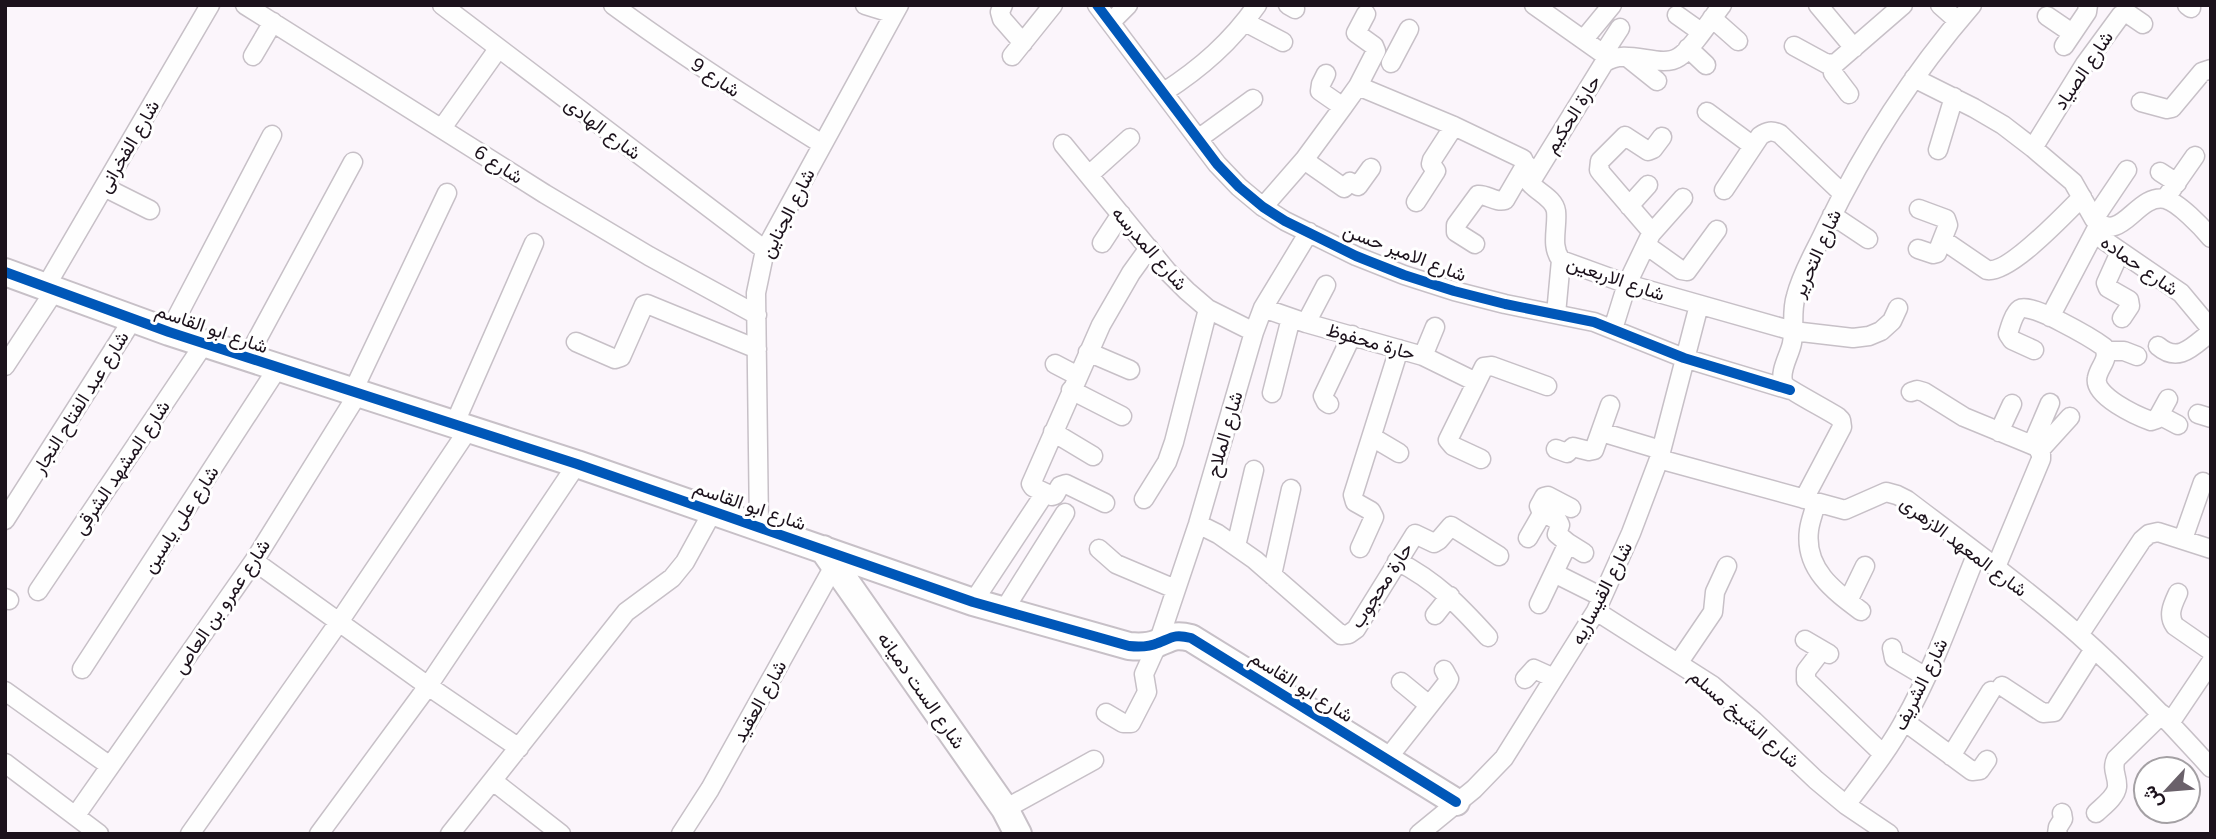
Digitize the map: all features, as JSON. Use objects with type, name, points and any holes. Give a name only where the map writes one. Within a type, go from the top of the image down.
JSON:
[{"type":"street","name":"شارع الفخرانى","points":[[5,366],[104,187],[210,5]]},
{"type":"street","name":"شارع 6","points":[[245,5],[545,194],[757,315]]},
{"type":"street","name":"شارع الهادى","points":[[442,5],[765,250]]},
{"type":"street","name":"شارع 9","points":[[613,5],[658,39],[739,93],[822,144]]},
{"type":"street","points":[[865,5],[896,10]]},
{"type":"street","points":[[1003,5],[1000,12],[1002,19],[1017,50],[1053,5]]},
{"type":"street","name":"شارع الامير حسن","points":[[1097,5],[1217,164],[1263,207],[1356,256],[1429,283],[1505,304],[1594,322],[1684,358],[1790,390]]},
{"type":"street","points":[[1111,22],[1128,5]]},
{"type":"street","points":[[1164,92],[1222,48],[1257,5]]},
{"type":"street","points":[[1584,40],[1612,5]]},
{"type":"street","points":[[1818,5],[1854,48]]},
{"type":"street","points":[[1794,46],[1832,64],[1836,63],[1903,5]]},
{"type":"street","points":[[1940,5],[1958,21]]},
{"type":"street","name":"شارع التحرير","points":[[1790,390],[1782,381],[1782,374],[1790,351],[1798,268],[1832,215],[1878,131],[1914,78],[1972,5]]},
{"type":"street","points":[[2047,16],[2068,40],[2087,12],[2088,5]]},
{"type":"street","points":[[1535,28],[1539,8],[1584,40],[1657,81]]},
{"type":"street","name":"شارع الجناين","points":[[759,527],[756,293],[765,250],[896,10]]},
{"type":"street","points":[[1263,207],[1304,160],[1358,86],[1376,51],[1374,46],[1356,33],[1366,14]]},
{"type":"street","name":"شارع الصياد","points":[[2033,148],[2090,57],[2121,15],[2131,14],[2143,24]]},
{"type":"street","points":[[1677,15],[1712,18],[1738,40]]},
{"type":"street","points":[[1613,56],[1673,60],[1688,48],[1712,18]]},
{"type":"street","points":[[253,56],[273,22]]},
{"type":"street","points":[[1245,22],[1283,42]]},
{"type":"street","name":"حارة الحكيم","points":[[1530,183],[1600,69],[1613,56],[1620,28]]},
{"type":"street","points":[[1375,53],[1396,66],[1409,29]]},
{"type":"street","points":[[1688,48],[1706,65]]},
{"type":"street","points":[[442,128],[498,49]]},
{"type":"street","points":[[1832,64],[1833,74],[1849,94]]},
{"type":"street","points":[[2141,102],[2166,109],[2172,108],[2198,75],[2211,69]]},
{"type":"street","points":[[1326,74],[1320,91],[1343,107]]},
{"type":"street","points":[[1914,78],[2003,125],[2067,175],[2073,181],[2096,226]]},
{"type":"street","points":[[1358,86],[1454,126],[1523,159],[1530,183]]},
{"type":"street","points":[[1938,150],[1954,97]]},
{"type":"street","points":[[1198,138],[1253,99]]},
{"type":"street","points":[[1707,112],[1753,146]]},
{"type":"street","points":[[1416,202],[1436,171],[1431,164],[1432,160],[1454,126]]},
{"type":"street","points":[[1724,190],[1760,136],[1773,131],[1780,134],[1843,194]]},
{"type":"street","points":[[169,332],[272,135]]},
{"type":"street","points":[[1662,137],[1653,149],[1648,151],[1625,136],[1601,161],[1599,166],[1602,174],[1681,270],[1687,271],[1717,230]]},
{"type":"street","points":[[1089,175],[1130,138]]},
{"type":"street","name":"شارع المدرسه","points":[[1063,144],[1187,291],[1208,310],[1254,332]]},
{"type":"street","points":[[2165,199],[2195,156]]},
{"type":"street","points":[[1304,160],[1344,188],[1350,182],[1358,186],[1371,169]]},
{"type":"street","points":[[247,358],[353,162]]},
{"type":"street","points":[[1475,244],[1456,232],[1456,225],[1478,195],[1498,201],[1505,200],[1526,164]]},
{"type":"street","points":[[2050,317],[2127,170]]},
{"type":"street","points":[[2160,172],[2176,183]]},
{"type":"street","name":"شارع الاربعين","points":[[1530,183],[1552,203],[1556,211],[1556,251],[1561,260],[1627,284],[1793,331],[1853,338],[1881,331],[1892,321],[1898,308]]},
{"type":"street","points":[[1629,206],[1648,185]]},
{"type":"street","points":[[104,187],[150,210]]},
{"type":"street","name":"شارع عمرو بن العاص","points":[[76,815],[254,561],[356,392],[447,193]]},
{"type":"street","points":[[1942,240],[1987,270],[1995,271],[2019,256],[2082,197]]},
{"type":"street","points":[[1613,328],[1627,284],[1655,236],[1683,198]]},
{"type":"street","points":[[2096,226],[2113,227],[2147,202],[2165,199],[2176,205],[2211,238]]},
{"type":"street","points":[[1917,249],[1937,253],[1948,225],[1946,219],[1919,209]]},
{"type":"street","points":[[1102,243],[1121,214]]},
{"type":"street","points":[[1832,215],[1868,239]]},
{"type":"street","name":"شارع حماده","points":[[2096,226],[2120,252],[2180,293],[2211,331]]},
{"type":"street","name":"شارع الملاح","points":[[1105,713],[1127,724],[1133,720],[1147,692],[1143,678],[1158,643],[1198,524],[1254,332],[1263,307],[1309,232]]},
{"type":"street","points":[[190,834],[339,622],[461,428],[534,243]]},
{"type":"street","points":[[1105,502],[1066,484],[1060,486],[1053,496],[1031,484],[1088,352],[1116,299],[1149,248]]},
{"type":"street","points":[[2120,252],[2106,282],[2108,288],[2129,300],[2130,306],[2122,318]]},
{"type":"street","points":[[1556,314],[1561,260]]},
{"type":"street","name":"شارع ابو القاسم","points":[[5,272],[277,369],[356,392],[713,511],[759,527],[828,557],[1129,646],[1158,643],[1168,637],[1180,635],[1191,638],[1456,802]]},
{"type":"street","points":[[1272,393],[1299,321],[1326,285]]},
{"type":"street","points":[[576,342],[618,359],[644,305],[647,304],[757,349]]},
{"type":"street","name":"شارع القيساريه","points":[[1419,834],[1474,789],[1504,758],[1599,604],[1631,533],[1660,455],[1699,305]]},
{"type":"street","name":"حارة محفوظ","points":[[1263,307],[1299,321],[1423,356],[1476,382]]},
{"type":"street","points":[[2034,350],[2010,337],[2009,330],[2017,312],[2026,307],[2101,345],[2106,351],[2106,358],[2096,384],[2102,394],[2149,421],[2155,420],[2164,407],[2178,425]]},
{"type":"street","points":[[1144,499],[1162,472],[1174,442],[1208,310]]},
{"type":"street","name":"شارع عبد الفتاح النجار","points":[[5,520],[133,319]]},
{"type":"street","points":[[1423,356],[1435,327]]},
{"type":"street","points":[[2158,346],[2174,355],[2183,353],[2211,331]]},
{"type":"street","points":[[1329,404],[1324,396],[1352,335]]},
{"type":"street","name":"شارع المشهد الشرقى","points":[[38,590],[204,344]]},
{"type":"street","points":[[1360,548],[1374,517],[1371,511],[1355,502],[1353,495],[1399,349]]},
{"type":"street","points":[[2106,351],[2114,350],[2137,356]]},
{"type":"street","points":[[1088,352],[1130,370]]},
{"type":"street","points":[[1055,364],[1074,383],[1122,416]]},
{"type":"street","points":[[1481,458],[1452,446],[1448,439],[1484,367],[1492,366],[1547,386]]},
{"type":"street","name":"شارع على ياسين","points":[[82,669],[277,369]]},
{"type":"street","points":[[1790,390],[1838,417],[1842,426],[1810,501],[1809,548],[1814,563],[1821,577],[1832,589],[1855,606],[1865,566]]},
{"type":"street","points":[[1911,392],[1924,392],[1964,417],[2036,447]]},
{"type":"street","points":[[1996,567],[2041,459],[2036,447],[2050,403]]},
{"type":"street","points":[[1999,432],[2012,404]]},
{"type":"street","points":[[1556,449],[1567,453],[1574,447],[1592,451],[1596,447],[1610,405]]},
{"type":"street","points":[[2036,447],[2070,417]]},
{"type":"street","points":[[1053,432],[1093,456]]},
{"type":"street","name":"شارع المعهد الازهرى","points":[[1601,432],[1660,455],[1845,510],[1886,492],[1907,500],[1996,567],[2079,635],[2166,718],[2211,768]]},
{"type":"street","points":[[1372,437],[1399,453]]},
{"type":"street","points":[[319,834],[428,686],[577,464]]},
{"type":"street","points":[[1236,546],[1254,470]]},
{"type":"street","points":[[2183,539],[2203,482]]},
{"type":"street","points":[[1272,575],[1291,489]]},
{"type":"street","points":[[974,602],[1045,493]]},
{"type":"street","points":[[1571,508],[1546,496],[1539,506],[1560,525],[1557,534],[1584,552]]},
{"type":"street","points":[[450,834],[626,612],[673,578],[685,562],[713,511]]},
{"type":"street","points":[[1528,538],[1543,512]]},
{"type":"street","points":[[1004,610],[1065,513]]},
{"type":"street","name":"حارة محجوب","points":[[1198,524],[1236,546],[1341,635],[1356,629],[1415,534],[1434,543],[1451,526],[1499,556]]},
{"type":"street","points":[[2079,635],[2142,540],[2149,534],[2158,532],[2211,549]]},
{"type":"street","points":[[1539,604],[1568,543]]},
{"type":"street","points":[[1099,549],[1116,564],[1175,589]]},
{"type":"street","name":"شارع الشريف","points":[[1846,805],[1905,721],[1977,553]]},
{"type":"street","name":"شارع الست دميانه","points":[[828,557],[1005,809],[1018,834]]},
{"type":"street","name":"شارع العقيد","points":[[681,834],[710,789],[828,557]]},
{"type":"street","points":[[254,561],[519,748]]},
{"type":"street","points":[[1397,561],[1434,582],[1488,637]]},
{"type":"street","points":[[1679,662],[1713,612],[1715,592],[1727,566]]},
{"type":"street","name":"شارع الشيخ مسلم","points":[[1554,573],[1712,685],[1816,780],[1846,805],[1889,834]]},
{"type":"street","points":[[2178,593],[2171,612],[2171,621],[2211,651]]},
{"type":"street","points":[[1435,615],[1450,596]]},
{"type":"street","points":[[1805,640],[1825,652],[1806,671],[1806,680],[1883,754]]},
{"type":"street","points":[[1892,648],[1894,658],[1926,677]]},
{"type":"street","points":[[1951,756],[1996,689],[2043,713],[2054,712],[2094,649]]},
{"type":"street","points":[[2096,813],[2116,791],[2113,769],[2116,759],[2166,718],[2211,662]]},
{"type":"street","points":[[1525,679],[1534,669],[1554,678]]},
{"type":"street","points":[[1387,759],[1449,679],[1444,670]]},
{"type":"street","points":[[1401,682],[1429,705]]},
{"type":"street","points":[[5,691],[110,766]]},
{"type":"street","points":[[1905,721],[1974,772],[1980,770],[1987,760]]},
{"type":"street","points":[[1005,809],[1094,760]]},
{"type":"street","points":[[5,763],[99,834]]},
{"type":"street","points":[[494,781],[561,834]]},
{"type":"street","points":[[2057,834],[2063,819],[2062,813]]},
{"type":"cycle path","points":[[1097,5],[1217,164],[1239,187],[1285,221],[1356,256],[1404,275],[1505,304],[1594,322],[1684,358],[1790,390]]},
{"type":"cycle path","points":[[5,272],[169,332],[577,464],[973,602],[1129,646],[1151,645],[1177,636],[1191,638],[1456,802]]}]
